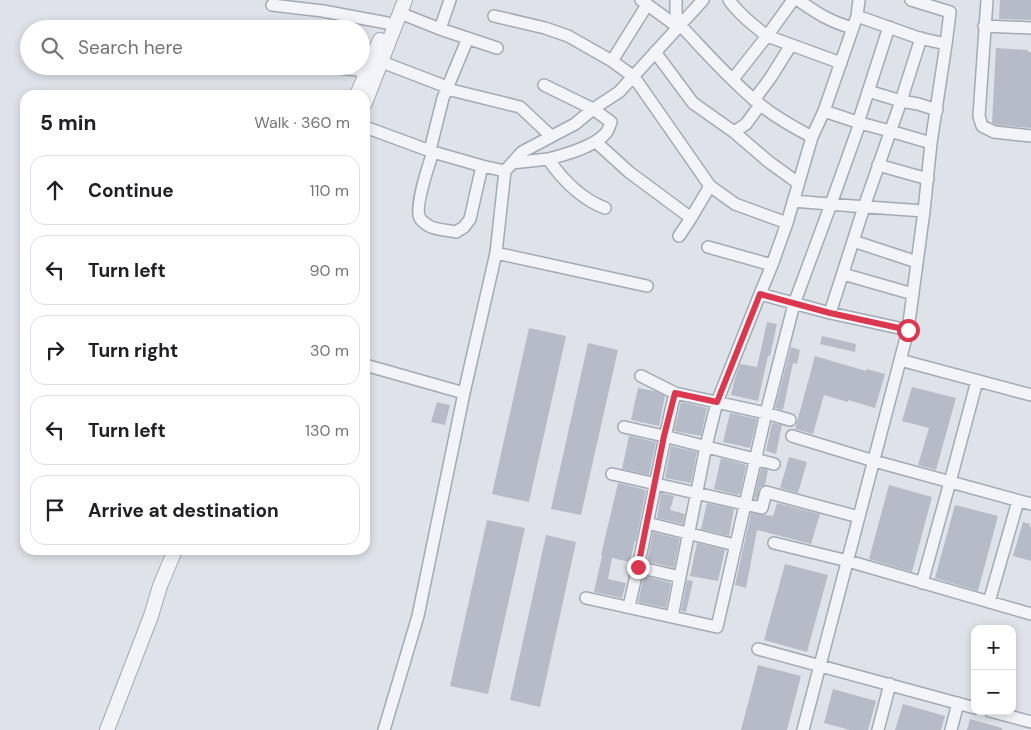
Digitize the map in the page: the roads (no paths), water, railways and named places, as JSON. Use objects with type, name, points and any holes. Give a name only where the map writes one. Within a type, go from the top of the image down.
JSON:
[{"type":"street","points":[[440,29],[450,0]]},
{"type":"street","points":[[676,0],[679,26]]},
{"type":"street","points":[[384,730],[418,616],[464,393],[496,252],[509,167],[522,152],[575,124],[593,109],[620,92],[703,0]]},
{"type":"street","points":[[729,0],[743,16],[767,36],[841,63]]},
{"type":"street","points":[[733,79],[767,36],[792,0]]},
{"type":"street","points":[[798,0],[819,15],[838,24],[853,28]]},
{"type":"street","points":[[672,617],[706,446],[717,402],[787,223],[812,138],[824,111],[857,16],[859,0]]},
{"type":"street","points":[[803,730],[908,330],[931,143],[951,6],[911,0]]},
{"type":"street","points":[[987,0],[979,116],[982,126],[994,132],[1031,136]]},
{"type":"street","points":[[612,61],[644,3],[679,26],[757,102],[812,138]]},
{"type":"street","points":[[401,4],[440,29],[497,48]]},
{"type":"street","points":[[368,90],[387,23],[401,4]]},
{"type":"street","points":[[370,67],[376,60],[401,4]]},
{"type":"street","points":[[272,5],[369,20]]},
{"type":"street","points":[[494,16],[545,28],[568,36],[634,76],[710,186],[735,204],[787,223]]},
{"type":"street","points":[[857,16],[921,38],[946,44]]},
{"type":"street","points":[[370,20],[387,23]]},
{"type":"street","points":[[984,26],[1031,28]]},
{"type":"street","points":[[586,598],[717,627],[766,413],[794,304],[859,123],[889,27]]},
{"type":"street","points":[[468,38],[447,87],[423,186],[418,212],[420,219],[430,227],[456,232],[464,227],[470,219],[482,166]]},
{"type":"street","points":[[830,313],[921,38]]},
{"type":"street","points":[[734,132],[746,124],[771,77],[791,45]]},
{"type":"street","points":[[655,52],[693,103],[734,132],[769,162],[798,183]]},
{"type":"street","points":[[376,60],[447,87],[447,89],[520,107],[551,136]]},
{"type":"street","points":[[359,90],[364,75]]},
{"type":"street","points":[[370,128],[431,151],[482,166],[509,167],[562,156],[596,142],[608,131],[611,122],[593,109],[544,85]]},
{"type":"street","points":[[868,91],[936,110]]},
{"type":"street","points":[[824,111],[931,143]]},
{"type":"street","points":[[596,142],[629,172],[691,218]]},
{"type":"street","points":[[548,159],[571,187],[593,204],[605,208]]},
{"type":"street","points":[[878,165],[928,179]]},
{"type":"street","points":[[679,236],[710,186]]},
{"type":"street","points":[[793,200],[864,207],[924,210]]},
{"type":"street","points":[[853,241],[917,262]]},
{"type":"street","points":[[708,247],[772,265]]},
{"type":"street","points":[[496,252],[647,286]]},
{"type":"street","points":[[843,274],[913,294]]},
{"type":"street","points":[[760,294],[830,313],[908,330]]},
{"type":"street","points":[[900,360],[1031,395]]},
{"type":"street","points":[[370,366],[464,393]]},
{"type":"street","points":[[641,376],[675,393],[790,420]]},
{"type":"street","points":[[922,582],[976,380]]},
{"type":"street","points":[[629,606],[664,436],[675,393]]},
{"type":"street","points":[[624,427],[756,458],[774,464]]},
{"type":"street","points":[[792,436],[1031,504]]},
{"type":"street","points":[[612,474],[762,508],[766,492],[859,517]]},
{"type":"street","points":[[989,602],[1018,501]]},
{"type":"street","points":[[647,523],[735,545]]},
{"type":"street","points":[[774,543],[848,561],[1031,614]]},
{"type":"street","points":[[107,730],[173,555]]},
{"type":"street","points":[[151,616],[170,586],[183,555]]},
{"type":"street","points":[[638,567],[680,577]]},
{"type":"street","points":[[758,649],[971,707]]},
{"type":"street","points":[[878,730],[890,684]]},
{"type":"street","points":[[951,730],[958,703]]},
{"type":"street","points":[[1005,715],[1031,722]]}]
